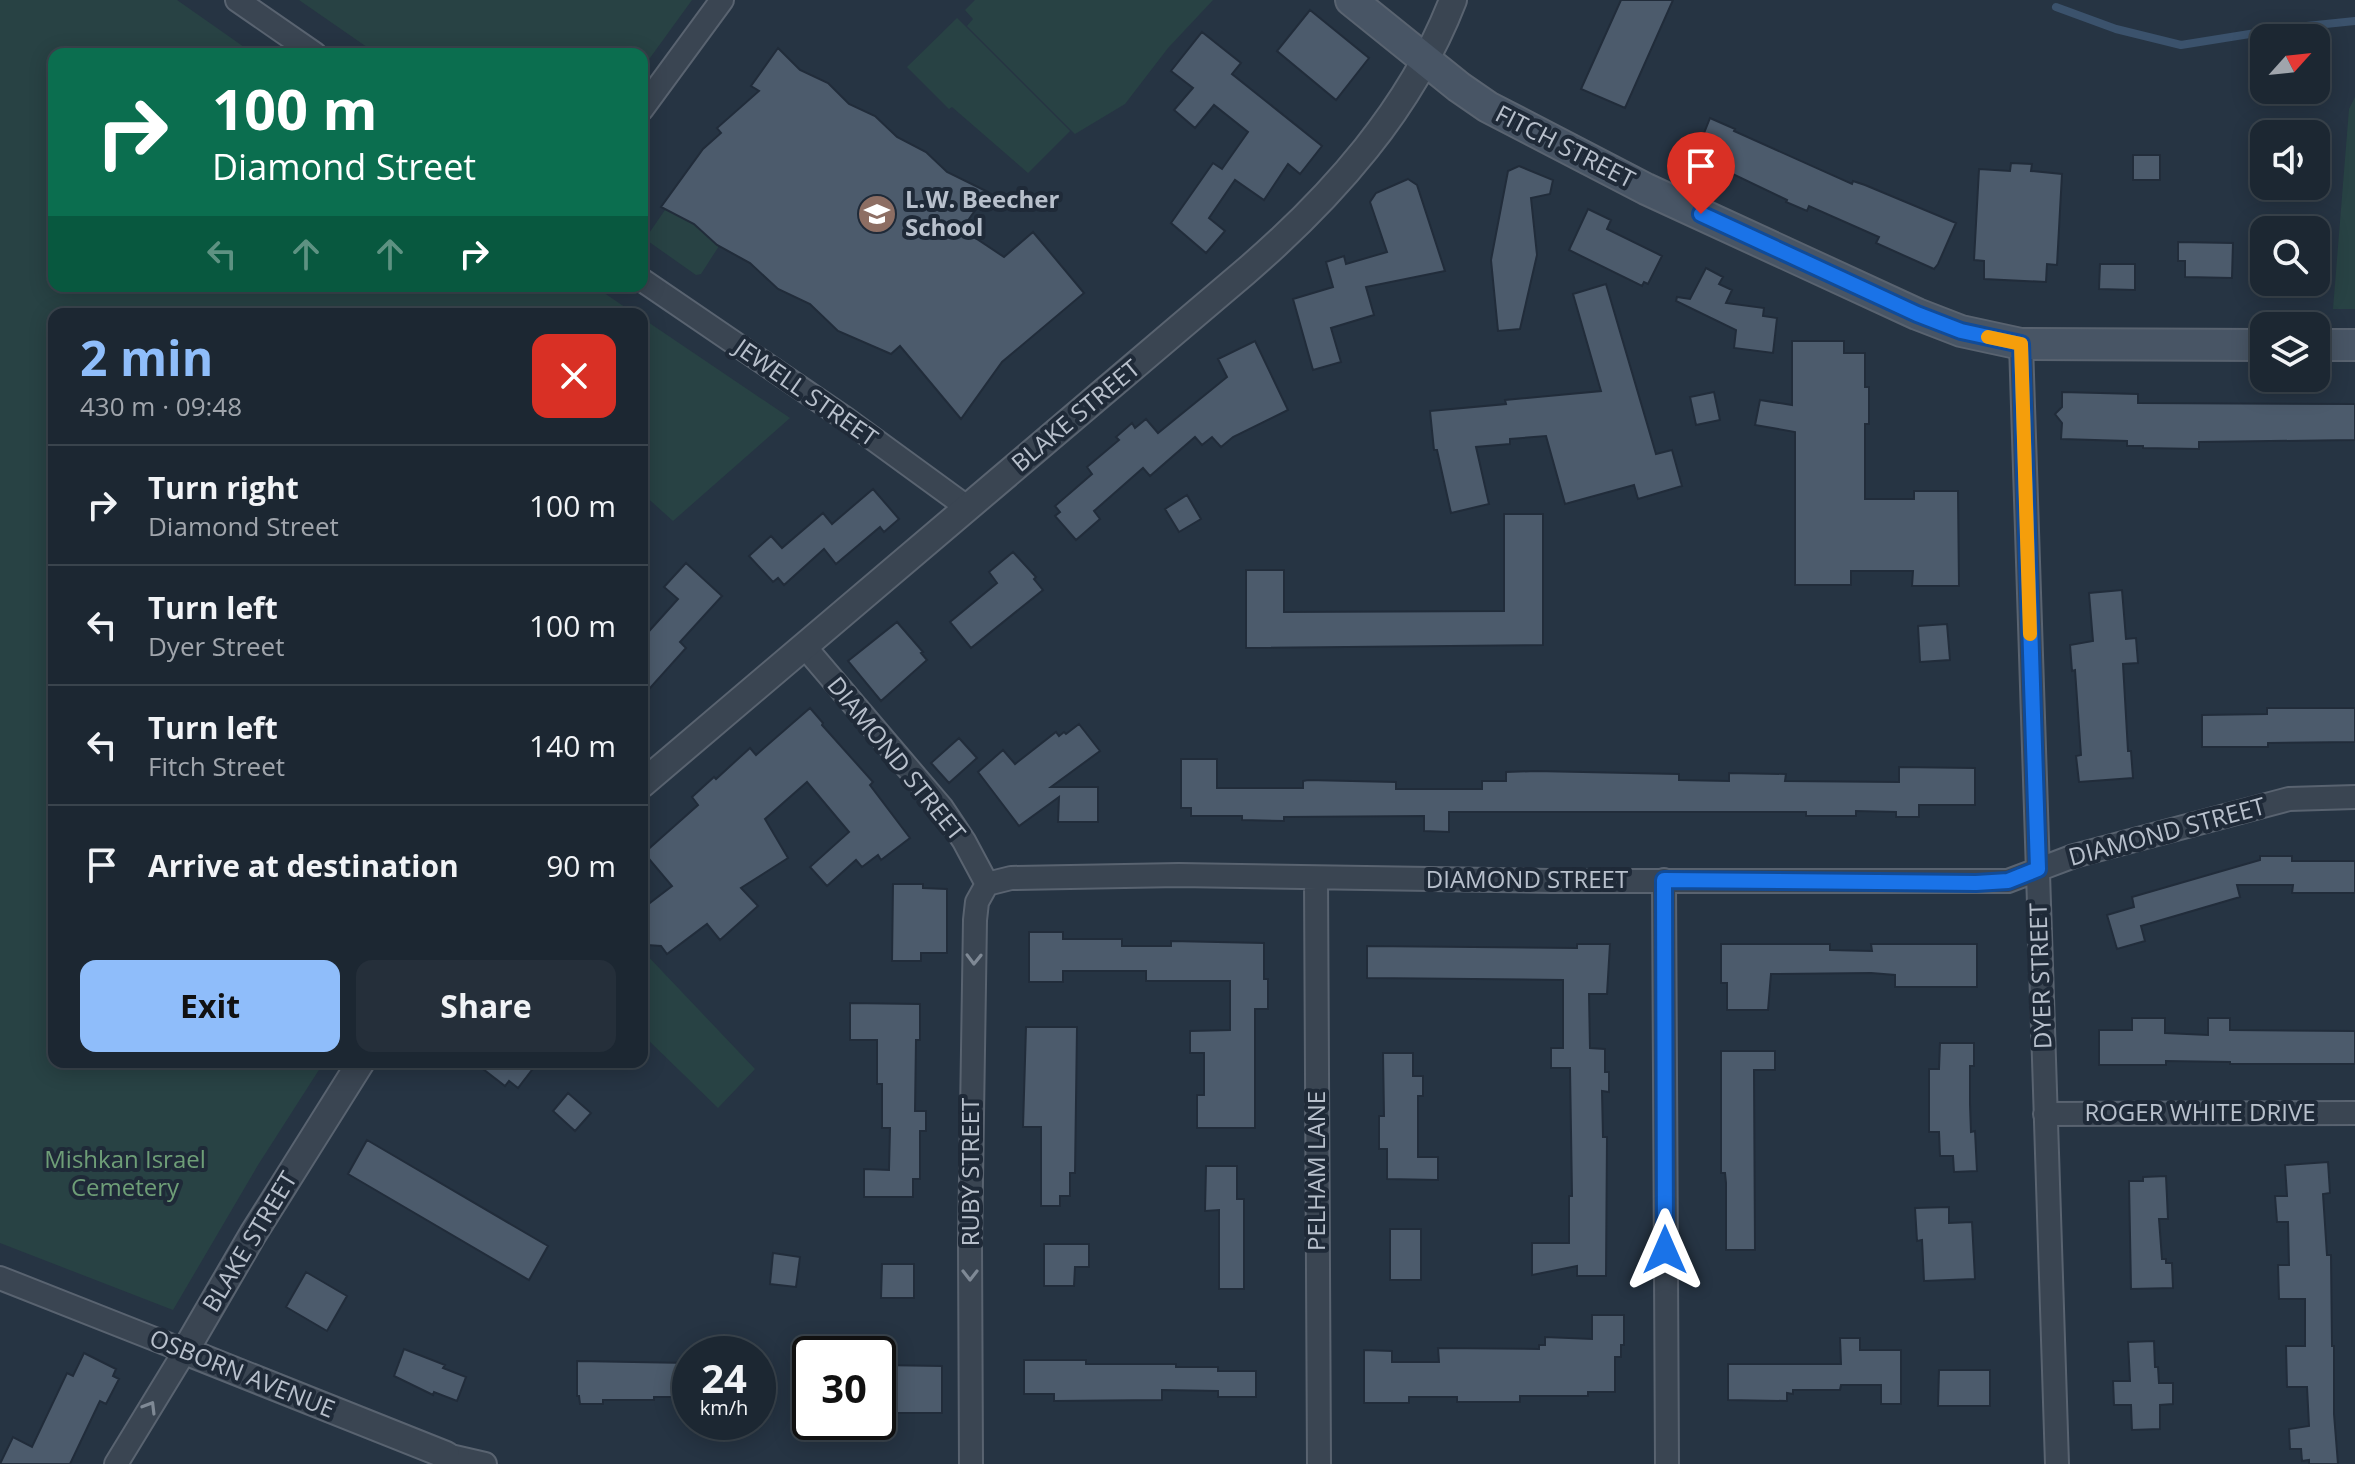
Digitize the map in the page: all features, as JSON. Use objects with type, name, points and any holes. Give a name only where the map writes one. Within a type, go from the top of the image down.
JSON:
[{"type":"main road","name":"FITCH STREET","points":[[1351,0],[1488,107],[1646,189],[1917,314],[1961,331],[2021,344],[2250,345]]},
{"type":"main road","points":[[2330,345],[2355,345]]},
{"type":"street","points":[[237,0],[306,48]]},
{"type":"street","points":[[648,101],[722,0]]},
{"type":"street","name":"BLAKE STREET","points":[[648,779],[1275,246],[1312,211],[1406,95],[1442,30],[1453,0]]},
{"type":"street","name":"JEWELL STREET","points":[[648,284],[846,419],[968,508]]},
{"type":"street","name":"DYER STREET","points":[[2021,344],[2057,1464]]},
{"type":"street","name":"DIAMOND STREET","points":[[805,647],[942,808],[987,884],[1011,878],[1179,875],[1551,881],[2008,881],[2074,856],[2289,799],[2355,797]]},
{"type":"street","name":"PELHAM LANE","points":[[1316,878],[1319,1464]]},
{"type":"street","points":[[1664,880],[1667,1464]]},
{"type":"street","name":"RUBY STREET","points":[[971,1464],[974,934],[977,902],[987,884]]},
{"type":"street","name":"BLAKE STREET","points":[[116,1464],[253,1234],[357,1068]]},
{"type":"street","name":"ROGER WHITE DRIVE","points":[[2045,1114],[2355,1113]]},
{"type":"street","name":"OSBORN AVENUE","points":[[0,1278],[446,1460],[485,1464]]},
{"type":"green space","name":"Mishkan Israel Cemetery","points":[[0,0],[177,0],[245,48],[48,48],[48,292],[603,292],[626,308],[48,308],[48,1068],[320,1068],[258,1165],[173,1310],[0,1243]]},
{"type":"green space","points":[[299,0],[692,0],[648,61],[648,48],[368,48]]},
{"type":"green space","points":[[975,0],[1213,0],[1168,48],[1125,104],[1075,134],[967,26],[973,19],[965,10]]},
{"type":"green space","points":[[957,18],[1070,131],[1028,173],[952,107],[949,109],[907,67]]},
{"type":"green space","points":[[2355,97],[2355,309],[2333,309],[2349,109]]},
{"type":"green space","points":[[665,210],[697,226],[719,246],[701,274],[696,275],[648,241],[648,235]]},
{"type":"green space","points":[[648,322],[790,418],[673,521],[648,498]]},
{"type":"green space","points":[[648,956],[755,1069],[718,1108],[648,1040]]},
{"type":"building","points":[[1621,0],[1673,0],[1625,108],[1581,89]]},
{"type":"building","points":[[1310,10],[1369,58],[1336,100],[1277,51]]},
{"type":"building","points":[[1202,32],[1241,63],[1232,74],[1322,146],[1300,174],[1288,164],[1264,200],[1235,180],[1209,218],[1225,231],[1206,253],[1171,223],[1213,163],[1222,169],[1248,132],[1214,105],[1195,128],[1174,110],[1193,88],[1171,71]]},
{"type":"building","points":[[778,48],[800,70],[828,83],[849,104],[875,116],[897,137],[926,152],[947,172],[988,192],[962,229],[1004,257],[1033,232],[1084,293],[1002,362],[961,419],[900,346],[891,354],[838,331],[810,304],[778,289],[750,263],[717,245],[694,224],[661,207],[703,149],[721,133],[717,128],[759,91],[751,86]]},
{"type":"building","points":[[1710,118],[1852,184],[1853,181],[1865,185],[1956,223],[1938,264],[1934,269],[1876,243],[1879,237],[1809,206],[1807,211],[1786,202],[1695,156]]},
{"type":"building","points":[[2133,155],[2160,155],[2160,180],[2133,180]]},
{"type":"building","points":[[2011,163],[2032,164],[2031,171],[2062,174],[2057,265],[2047,264],[2046,282],[1984,279],[1984,261],[1974,260],[1979,169],[2010,171]]},
{"type":"building","points":[[1519,166],[1553,180],[1550,194],[1531,198],[1537,255],[1520,329],[1498,331],[1491,260],[1508,171]]},
{"type":"building","points":[[1408,179],[1417,185],[1445,271],[1366,287],[1374,315],[1331,328],[1341,362],[1313,370],[1293,299],[1333,287],[1326,262],[1344,256],[1346,264],[1387,252],[1370,202],[1376,193]]},
{"type":"building","points":[[1588,209],[1611,220],[1607,229],[1662,256],[1648,284],[1644,282],[1642,286],[1569,250]]},
{"type":"building","points":[[2178,242],[2233,243],[2232,278],[2185,277],[2185,261],[2178,261]]},
{"type":"building","points":[[2100,264],[2135,264],[2135,290],[2099,289]]},
{"type":"building","points":[[1706,268],[1723,277],[1719,284],[1732,290],[1726,303],[1764,308],[1763,316],[1777,318],[1773,353],[1734,348],[1736,330],[1676,301],[1677,297],[1690,299]]},
{"type":"building","points":[[1606,284],[1656,454],[1672,450],[1682,486],[1638,499],[1634,485],[1565,504],[1546,436],[1510,439],[1510,444],[1476,447],[1489,504],[1451,513],[1437,450],[1434,450],[1430,411],[1601,391],[1573,294]]},
{"type":"building","points":[[1255,341],[1288,410],[1233,437],[1221,447],[1212,437],[1202,445],[1195,437],[1150,476],[1143,468],[1094,511],[1100,519],[1076,540],[1055,516],[1060,512],[1055,506],[1092,474],[1087,467],[1119,440],[1116,437],[1132,423],[1135,428],[1146,419],[1158,433],[1227,377],[1218,359]]},
{"type":"building","points":[[1792,341],[1844,341],[1844,353],[1865,353],[1869,424],[1865,424],[1865,499],[1914,499],[1914,491],[1958,491],[1959,586],[1912,586],[1913,571],[1851,571],[1851,585],[1795,585],[1795,432],[1755,425],[1760,400],[1792,405]]},
{"type":"building","points":[[1714,392],[1720,420],[1696,425],[1690,397]]},
{"type":"building","points":[[2062,392],[2138,394],[2138,403],[2355,404],[2355,440],[2199,442],[2199,449],[2143,448],[2127,446],[2127,441],[2061,439],[2062,423],[2055,414],[2062,407]]},
{"type":"building","points":[[873,489],[899,519],[884,532],[880,527],[836,564],[824,549],[784,585],[778,578],[773,582],[749,556],[771,536],[782,548],[823,513],[832,524]]},
{"type":"building","points":[[1187,495],[1201,519],[1179,532],[1165,509]]},
{"type":"building","points":[[1504,514],[1543,514],[1543,645],[1246,648],[1246,570],[1284,570],[1284,612],[1504,611]]},
{"type":"building","points":[[1013,552],[1036,577],[1034,579],[1043,590],[971,648],[950,622],[997,583],[989,572]]},
{"type":"building","points":[[686,563],[722,596],[680,642],[686,648],[648,690],[648,632],[678,599],[664,587]]},
{"type":"building","points":[[2122,590],[2126,639],[2136,638],[2138,663],[2123,664],[2128,751],[2131,751],[2133,778],[2079,782],[2076,756],[2081,755],[2075,670],[2072,671],[2070,645],[2093,641],[2089,593]]},
{"type":"building","points":[[897,622],[927,660],[881,701],[848,661]]},
{"type":"building","points":[[1947,624],[1950,660],[1920,662],[1918,626]]},
{"type":"building","points":[[810,708],[873,782],[870,785],[910,838],[881,860],[878,855],[862,867],[856,860],[827,886],[810,867],[849,832],[807,782],[765,819],[788,858],[741,888],[758,906],[720,940],[707,924],[667,954],[661,946],[648,945],[648,904],[672,886],[648,858],[648,849],[698,805],[692,797],[714,777],[716,779],[750,748],[756,755]]},
{"type":"building","points":[[2267,708],[2355,708],[2355,742],[2202,747],[2202,715],[2267,714]]},
{"type":"building","points":[[1079,724],[1100,751],[1051,787],[1098,787],[1098,822],[1058,822],[1059,797],[1019,826],[978,772],[1003,750],[1015,764],[1056,732],[1059,736],[1064,732],[1066,734]]},
{"type":"building","points":[[959,738],[977,758],[949,783],[931,763]]},
{"type":"building","points":[[1181,759],[1217,759],[1217,788],[1303,788],[1303,781],[1308,780],[1396,782],[1396,789],[1482,789],[1482,781],[1506,781],[1506,772],[1535,771],[1679,774],[1679,780],[1729,781],[1729,773],[1786,774],[1785,781],[1899,782],[1899,767],[1975,768],[1975,805],[1919,805],[1919,817],[1896,817],[1896,812],[1856,811],[1856,816],[1806,816],[1806,812],[1449,812],[1449,832],[1424,831],[1424,816],[1284,817],[1284,821],[1242,820],[1242,816],[1191,816],[1191,808],[1181,808]]},
{"type":"building","points":[[2260,856],[2292,856],[2292,861],[2355,861],[2355,893],[2292,893],[2293,885],[2237,885],[2240,897],[2141,926],[2145,941],[2117,949],[2107,915],[2134,907],[2132,897],[2260,860]]},
{"type":"building","points":[[893,884],[923,884],[923,888],[947,889],[947,953],[921,953],[921,961],[892,961]]},
{"type":"building","points":[[1029,932],[1063,932],[1063,939],[1122,939],[1122,946],[1171,946],[1171,941],[1264,943],[1268,1009],[1255,1009],[1255,1128],[1197,1128],[1197,1095],[1204,1095],[1204,1053],[1190,1053],[1190,1031],[1230,1030],[1230,981],[1146,981],[1146,971],[1063,971],[1063,982],[1029,982]]},
{"type":"building","points":[[1577,944],[1610,944],[1607,994],[1589,994],[1590,1048],[1605,1049],[1605,1072],[1609,1072],[1609,1092],[1602,1091],[1603,1137],[1607,1137],[1606,1276],[1577,1276],[1577,1266],[1532,1275],[1532,1243],[1569,1243],[1569,1196],[1572,1196],[1570,1068],[1551,1068],[1551,1048],[1563,1048],[1563,980],[1367,978],[1367,946],[1577,948]]},
{"type":"building","points":[[1721,944],[1830,944],[1830,950],[1872,951],[1871,944],[1977,944],[1977,987],[1895,987],[1895,975],[1871,973],[1771,974],[1768,1010],[1727,1010],[1727,983],[1721,983]]},
{"type":"building","points":[[850,1003],[920,1004],[915,1111],[926,1111],[926,1131],[920,1131],[920,1179],[913,1179],[913,1197],[864,1197],[864,1169],[889,1170],[890,1128],[882,1128],[882,1084],[877,1084],[877,1040],[850,1040]]},
{"type":"building","points":[[2132,1018],[2165,1018],[2165,1033],[2208,1035],[2208,1018],[2230,1018],[2230,1030],[2355,1031],[2355,1064],[2166,1061],[2166,1065],[2099,1065],[2099,1030],[2132,1030]]},
{"type":"building","points":[[1026,1027],[1077,1027],[1075,1173],[1070,1173],[1070,1196],[1060,1196],[1060,1206],[1041,1206],[1041,1127],[1023,1127]]},
{"type":"building","points":[[1940,1043],[1974,1043],[1974,1066],[1970,1066],[1970,1104],[1977,1171],[1954,1172],[1953,1156],[1940,1156],[1939,1132],[1929,1132],[1929,1069],[1939,1069]]},
{"type":"building","points":[[1721,1051],[1775,1051],[1775,1070],[1754,1070],[1755,1250],[1726,1250],[1726,1183],[1725,1173],[1721,1173]]},
{"type":"building","points":[[1383,1053],[1413,1053],[1413,1076],[1423,1076],[1423,1096],[1418,1096],[1418,1157],[1438,1157],[1438,1180],[1387,1179],[1387,1149],[1379,1149],[1379,1116],[1384,1116]]},
{"type":"building","points":[[482,1068],[533,1068],[518,1088],[509,1081],[505,1086]]},
{"type":"building","points":[[568,1093],[591,1113],[575,1131],[553,1111]]},
{"type":"building","points":[[367,1140],[548,1246],[529,1280],[348,1174]]},
{"type":"building","points":[[2328,1162],[2330,1193],[2323,1194],[2327,1255],[2331,1255],[2338,1464],[2309,1464],[2309,1460],[2302,1461],[2301,1449],[2290,1449],[2289,1429],[2309,1426],[2307,1387],[2287,1387],[2286,1346],[2305,1346],[2305,1299],[2279,1299],[2278,1265],[2289,1265],[2288,1222],[2277,1222],[2275,1196],[2287,1196],[2285,1165]]},
{"type":"building","points":[[1206,1166],[1237,1166],[1237,1199],[1244,1199],[1244,1289],[1219,1289],[1219,1210],[1205,1211]]},
{"type":"building","points":[[2166,1176],[2168,1219],[2159,1219],[2162,1259],[2172,1263],[2173,1288],[2131,1289],[2129,1181]]},
{"type":"building","points":[[1949,1207],[1949,1223],[1972,1222],[1975,1279],[1924,1281],[1922,1240],[1917,1241],[1915,1208]]},
{"type":"building","points":[[1390,1229],[1421,1229],[1421,1280],[1390,1280]]},
{"type":"building","points":[[1044,1244],[1089,1244],[1089,1267],[1075,1267],[1074,1286],[1044,1286]]},
{"type":"building","points":[[773,1253],[800,1257],[796,1287],[770,1284]]},
{"type":"building","points":[[882,1264],[914,1264],[914,1298],[881,1298]]},
{"type":"building","points":[[306,1272],[347,1296],[327,1331],[286,1307]]},
{"type":"building","points":[[1592,1315],[1624,1315],[1624,1345],[1621,1345],[1621,1357],[1615,1357],[1615,1392],[1588,1392],[1588,1396],[1520,1396],[1520,1402],[1457,1402],[1457,1397],[1409,1397],[1409,1403],[1364,1403],[1364,1350],[1392,1351],[1392,1362],[1439,1362],[1438,1348],[1539,1349],[1539,1345],[1545,1345],[1545,1337],[1592,1339]]},
{"type":"building","points":[[1840,1338],[1860,1338],[1860,1350],[1901,1350],[1901,1404],[1881,1404],[1881,1385],[1841,1385],[1840,1390],[1793,1390],[1793,1394],[1787,1393],[1787,1401],[1728,1400],[1728,1364],[1841,1364]]},
{"type":"building","points":[[2154,1341],[2159,1383],[2173,1383],[2173,1404],[2160,1405],[2160,1429],[2132,1430],[2131,1405],[2114,1405],[2113,1381],[2130,1381],[2128,1342]]},
{"type":"building","points":[[404,1349],[466,1377],[457,1401],[434,1392],[433,1395],[394,1376]]},
{"type":"building","points":[[84,1353],[116,1369],[113,1376],[119,1379],[106,1404],[100,1401],[70,1464],[0,1464],[13,1437],[32,1447],[67,1373],[73,1376]]},
{"type":"building","points":[[1024,1360],[1176,1364],[1176,1367],[1218,1367],[1218,1371],[1256,1371],[1256,1397],[1218,1397],[1218,1391],[1162,1390],[1162,1400],[1054,1401],[1054,1394],[1024,1394]]},
{"type":"building","points":[[577,1361],[672,1363],[672,1397],[580,1404],[577,1396]]},
{"type":"building","points":[[896,1365],[942,1366],[942,1413],[896,1413]]},
{"type":"building","points":[[1939,1370],[1990,1370],[1990,1406],[1938,1406]]},
{"type":"waterway","points":[[2056,7],[2116,29],[2181,45],[2355,21]]},
{"type":"slow traffic","points":[[1988,337],[2021,344],[2030,634]]},
{"type":"place","name":"L.W. Beecher School","points":[[877,214]]},
{"type":"route","points":[[1665,1250],[1664,880],[1976,883],[2008,881],[2038,869],[2021,344],[1961,331],[1917,314],[1701,214]]}]
